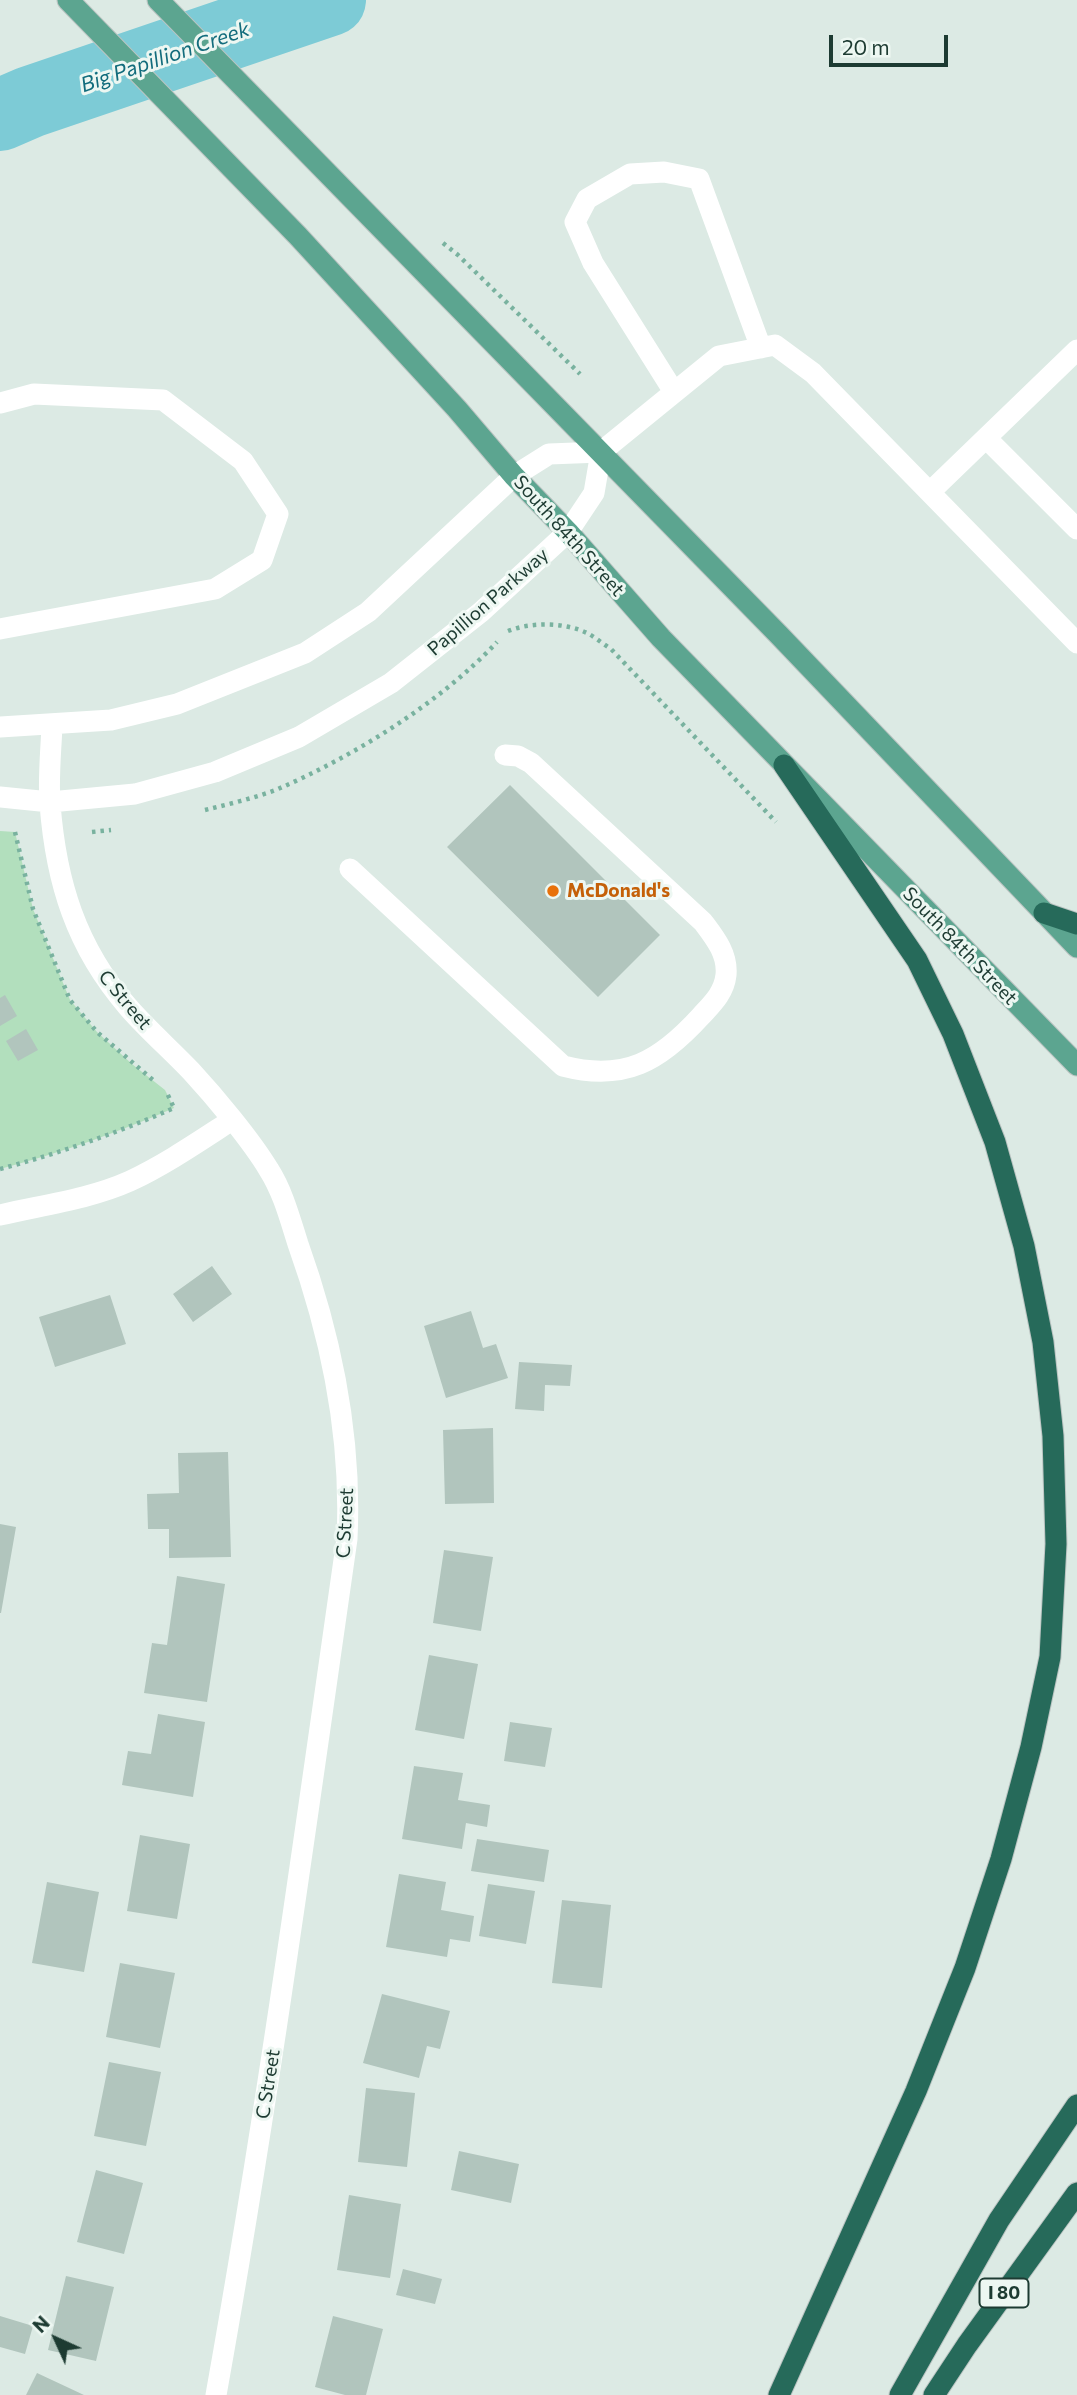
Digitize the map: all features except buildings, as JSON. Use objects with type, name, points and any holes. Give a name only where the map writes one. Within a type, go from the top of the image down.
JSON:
[{"type":"highway","points":[[779,2395],[916,2091],[965,1968],[1001,1859],[1031,1747],[1049,1657],[1056,1544],[1053,1436],[1043,1342],[1024,1246],[995,1142],[953,1034],[917,960],[784,765]]},
{"type":"highway","points":[[1044,913],[1077,924]]},
{"type":"highway","points":[[900,2395],[999,2220],[1077,2105]]},
{"type":"highway","name":"I 80","points":[[934,2395],[1077,2193]]},
{"type":"main road","name":"South 84th Street","points":[[68,0],[298,236],[661,638],[1077,1065]]},
{"type":"main road","points":[[159,0],[601,452],[1077,947]]},
{"type":"street","points":[[674,392],[593,262],[575,222],[587,199],[630,174],[664,172],[699,178],[761,348]]},
{"type":"street","points":[[0,727],[111,720],[177,704],[305,653],[368,612],[514,476],[549,454],[601,452],[719,356],[775,345],[813,373],[1077,643]]},
{"type":"street","points":[[930,492],[1077,350]]},
{"type":"street","points":[[0,403],[34,394],[163,400],[243,461],[278,514],[262,560],[215,589],[0,629]]},
{"type":"street","points":[[986,438],[1076,526]]},
{"type":"street","name":"Papillion Parkway","points":[[0,797],[50,802],[135,794],[215,772],[299,737],[401,675],[481,612],[568,532],[594,494],[601,452]]},
{"type":"street","name":"C Street","points":[[52,725],[50,802],[59,873],[87,951],[105,979],[129,1008],[193,1073],[270,1171],[285,1204],[313,1287],[341,1401],[349,1500],[347,1539],[287,1959],[243,2243],[216,2395]]},
{"type":"street","points":[[351,869],[563,1066],[584,1072],[606,1072],[636,1066],[662,1054],[720,994],[726,975],[725,958],[719,942],[703,922],[531,763],[518,756],[505,755]]},
{"type":"street","points":[[0,1215],[105,1190],[130,1181],[172,1160],[232,1120]]},
{"type":"path","points":[[438,239],[458,255],[580,374]]},
{"type":"path","points":[[200,811],[276,789],[334,761],[405,718],[483,658],[507,631],[525,625],[571,628],[587,633],[611,649],[776,822]]},
{"type":"path","points":[[15,832],[114,830]]},
{"type":"path","points":[[0,1169],[47,1157],[108,1136],[174,1108]]},
{"type":"green space","points":[[0,831],[15,832],[33,909],[70,1000],[97,1032],[165,1090],[174,1108],[88,1142],[0,1169]]},
{"type":"waterway","name":"Big Papillion Creek","points":[[0,115],[30,102],[330,0]]},
{"type":"place","name":"McDonald's","points":[[553,891]]}]
